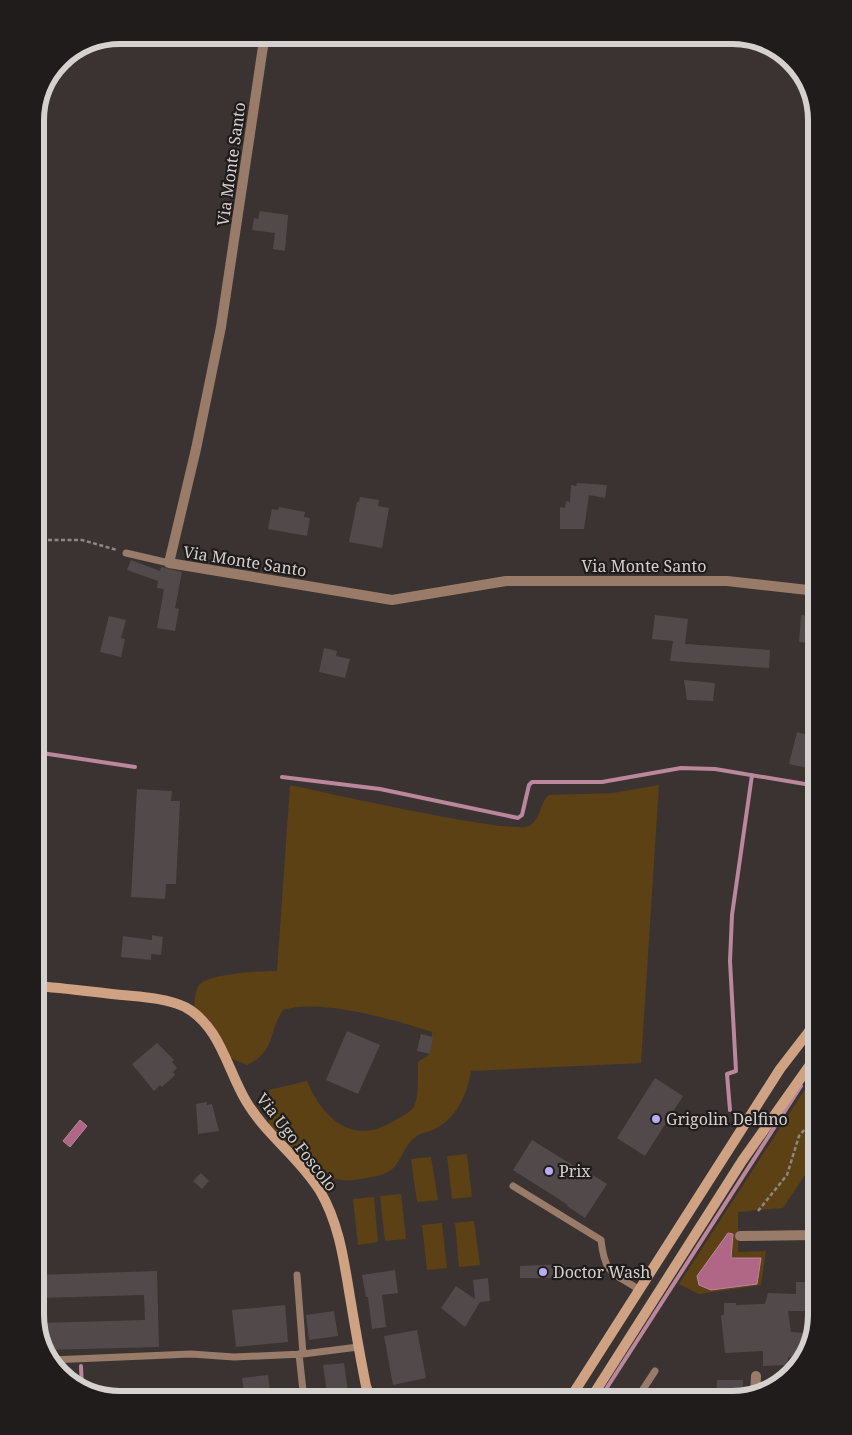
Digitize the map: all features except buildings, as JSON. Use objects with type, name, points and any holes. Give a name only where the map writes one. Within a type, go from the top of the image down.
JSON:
[{"type":"main road","name":"Via Ugo Foscolo","points":[[44,987],[163,1000],[184,1007],[201,1018],[219,1044],[245,1101],[260,1123],[308,1175],[323,1198],[337,1232],[358,1346],[369,1391]]},
{"type":"main road","points":[[575,1391],[780,1069],[808,1033]]},
{"type":"main road","points":[[596,1391],[742,1161],[808,1068]]},
{"type":"street","name":"Via Monte Santo","points":[[263,44],[221,327],[196,449],[168,563],[392,600],[506,582],[727,582],[808,590]]},
{"type":"street","points":[[740,1236],[808,1235]]},
{"type":"street","points":[[755,1387],[756,1376]]},
{"type":"lane","points":[[126,553],[168,563]]},
{"type":"lane","points":[[513,1186],[601,1240],[603,1260],[607,1268],[640,1290]]},
{"type":"lane","points":[[298,1275],[303,1391]]},
{"type":"lane","points":[[59,1360],[190,1354],[234,1357],[301,1354],[358,1346]]},
{"type":"lane","points":[[642,1391],[655,1372]]},
{"type":"path","points":[[44,540],[82,540],[102,544],[126,553]]},
{"type":"path","points":[[758,1211],[787,1175],[799,1136],[808,1126]]},
{"type":"shaded area","points":[[290,785],[455,819],[515,827],[529,826],[533,823],[543,802],[549,795],[613,793],[659,785],[641,1063],[471,1071],[465,1094],[452,1116],[437,1128],[413,1139],[394,1167],[388,1172],[373,1177],[345,1180],[319,1174],[308,1167],[269,1126],[269,1090],[307,1081],[321,1106],[340,1124],[351,1129],[363,1131],[376,1129],[399,1118],[413,1108],[417,1092],[418,1062],[430,1054],[432,1032],[358,1012],[317,1007],[299,1007],[283,1010],[267,1047],[257,1059],[247,1065],[228,1057],[209,1020],[194,1008],[198,987],[205,981],[224,975],[277,971]]},
{"type":"shaded area","points":[[808,1085],[808,1170],[783,1208],[738,1212],[738,1252],[766,1251],[761,1285],[699,1294],[679,1284]]},
{"type":"shaded area","points":[[80,1120],[87,1126],[70,1147],[63,1141]]},
{"type":"shaded area","points":[[467,1154],[472,1197],[452,1199],[447,1156]]},
{"type":"shaded area","points":[[431,1157],[438,1200],[417,1202],[411,1159]]},
{"type":"shaded area","points":[[401,1194],[406,1239],[385,1241],[380,1196]]},
{"type":"shaded area","points":[[374,1197],[378,1242],[358,1245],[353,1199]]},
{"type":"shaded area","points":[[474,1221],[480,1265],[459,1267],[455,1223]]},
{"type":"shaded area","points":[[442,1223],[447,1268],[427,1270],[422,1225]]},
{"type":"shaded area","points":[[728,1233],[733,1234],[731,1258],[761,1258],[757,1284],[711,1290],[699,1285],[697,1276]]},
{"type":"waterway","points":[[44,753],[135,767]]},
{"type":"waterway","points":[[282,777],[380,789],[518,818],[522,815],[529,785],[532,782],[602,782],[681,768],[715,769],[808,784]]},
{"type":"waterway","points":[[730,1110],[727,1074],[736,1071],[730,961],[732,915],[752,775]]},
{"type":"waterway","points":[[605,1391],[801,1086]]},
{"type":"waterway","points":[[81,1366],[82,1380]]},
{"type":"place","name":"Grigolin Delfino","points":[[656,1119]]},
{"type":"place","name":"Prix","points":[[549,1171]]},
{"type":"place","name":"Doctor Wash","points":[[543,1272]]}]
